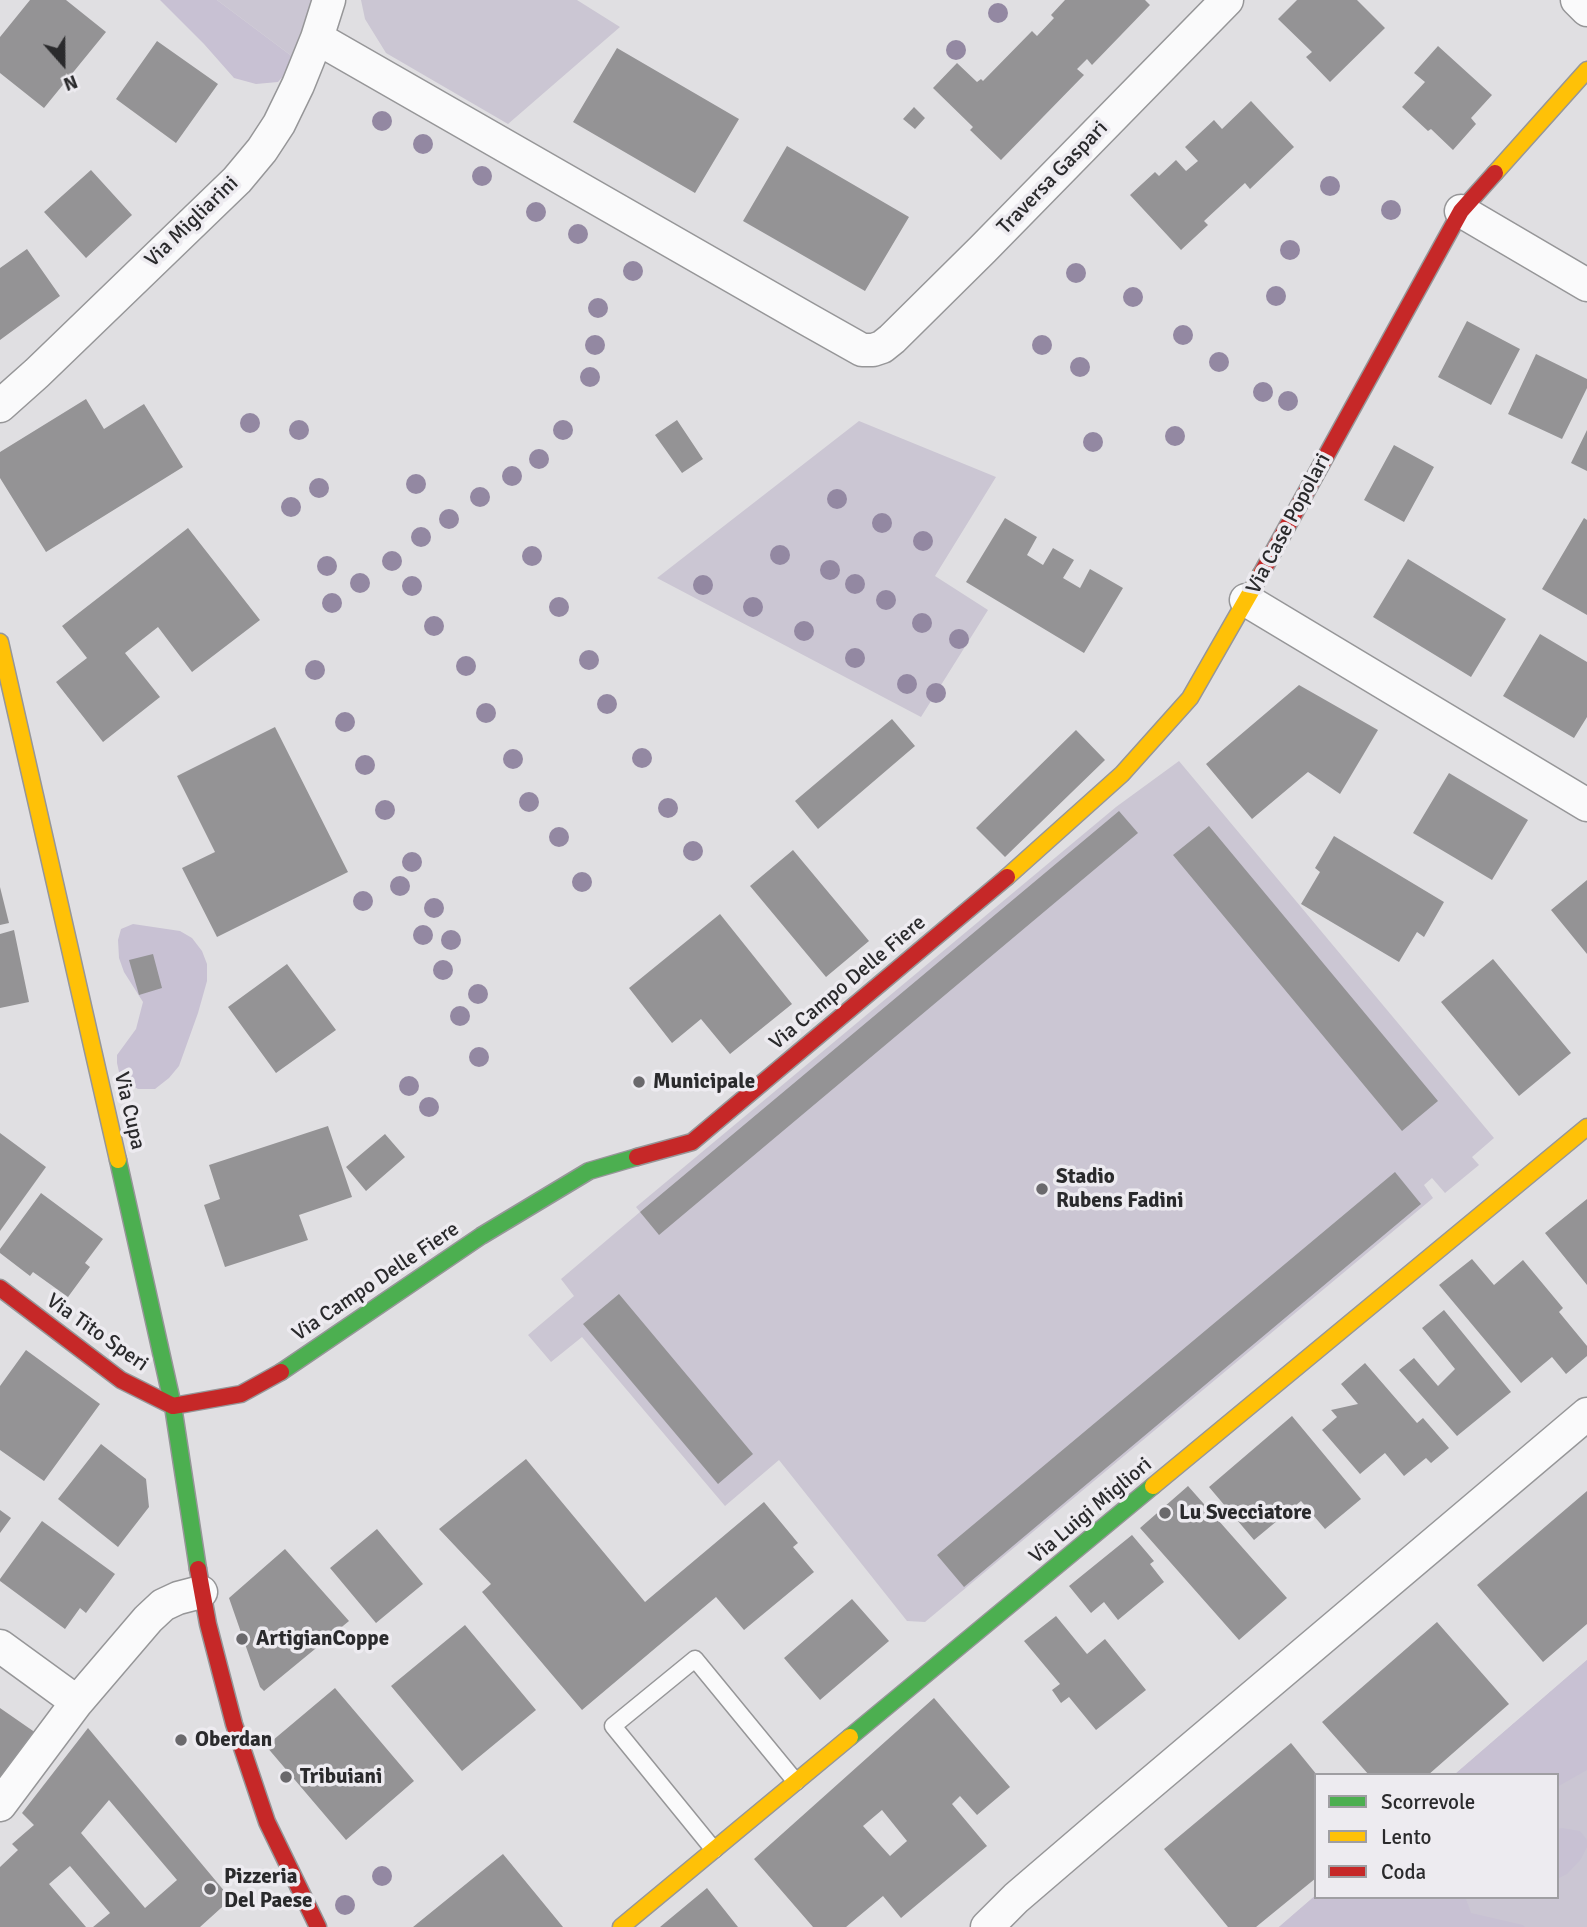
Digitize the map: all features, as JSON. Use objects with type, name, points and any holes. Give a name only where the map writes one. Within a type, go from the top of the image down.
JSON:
[{"type":"street","name":"Via Migliarini","points":[[0,406],[237,180],[262,150],[279,124],[298,85],[329,0]]},
{"type":"street","name":"Traversa Gaspari","points":[[317,38],[862,350],[873,350],[892,339],[1227,0]]},
{"type":"street","points":[[1577,0],[1587,10]]},
{"type":"street","name":"Via Case Popolari","points":[[1587,70],[1461,211],[1246,600],[1587,805]]},
{"type":"street","points":[[1461,211],[1587,285]]},
{"type":"street","name":"Via Campo Delle Fiere","points":[[173,1406],[241,1394],[281,1372],[481,1236],[589,1171],[691,1142],[1031,857],[1122,774],[1190,698],[1246,600]]},
{"type":"street","name":"Via Cupa","points":[[0,642],[159,1338],[173,1406],[201,1592],[234,1724],[249,1772],[267,1822],[317,1927]]},
{"type":"street","name":"Via Luigi Migliori","points":[[621,1927],[1587,1127]]},
{"type":"street","name":"Via Tito Speri","points":[[0,1289],[121,1380],[173,1406]]},
{"type":"street","points":[[986,1927],[1100,1826],[1587,1414]]},
{"type":"street","points":[[0,1805],[77,1702],[148,1619],[163,1605],[201,1592]]},
{"type":"street","points":[[0,1646],[77,1702]]},
{"type":"lane","points":[[714,1850],[612,1726],[695,1659],[796,1782]]},
{"type":"shaded area","points":[[160,0],[217,0],[293,57],[286,73],[278,82],[256,84],[234,78]]},
{"type":"shaded area","points":[[217,0],[315,0],[293,57]]},
{"type":"shaded area","points":[[361,0],[577,0],[620,27],[508,124],[386,53],[365,19]]},
{"type":"shaded area","points":[[859,421],[996,477],[935,576],[988,610],[921,717],[657,578]]},
{"type":"shaded area","name":"Stadio Rubens Fadini","points":[[1179,761],[1494,1138],[1472,1157],[1479,1165],[1445,1193],[1432,1178],[1424,1185],[1433,1198],[925,1622],[907,1621],[779,1460],[725,1506],[582,1337],[551,1362],[528,1335],[574,1296],[561,1279],[640,1212],[636,1207],[1116,807]]},
{"type":"shaded area","points":[[133,924],[180,931],[192,938],[202,951],[207,964],[207,981],[179,1066],[155,1089],[138,1089],[129,1084],[119,1072],[117,1063],[117,1055],[136,1029],[143,1002],[124,972],[119,958],[118,940],[121,929]]},
{"type":"shaded area","points":[[1587,1660],[1587,1927],[1279,1927],[1314,1897],[1314,1899],[1559,1899],[1559,1773],[1456,1773]]},
{"type":"shaded area","points":[[1587,1660],[1587,1770],[1559,1786],[1559,1773],[1456,1773]]},
{"type":"shaded area","points":[[1559,1829],[1580,1831],[1587,1840],[1587,1847],[1581,1859],[1567,1874],[1559,1878]]},
{"type":"shaded area","points":[[1314,1897],[1314,1899],[1466,1899],[1471,1913],[1525,1927],[1279,1927]]},
{"type":"building","points":[[30,0],[66,0],[106,32],[44,108],[0,73],[0,37]]},
{"type":"building","points":[[1065,0],[1145,0],[1150,5],[1092,65],[1087,59],[1077,69],[1084,75],[1001,160],[970,130],[973,127],[933,88],[957,63],[977,82],[981,79],[983,81],[1032,31],[1037,36],[1054,18],[1051,15]]},
{"type":"building","points":[[1297,0],[1357,0],[1385,28],[1330,82],[1306,57],[1312,52],[1278,19]]},
{"type":"building","points":[[157,41],[218,84],[176,143],[116,99]]},
{"type":"building","points":[[1438,46],[1492,95],[1471,118],[1476,124],[1453,150],[1402,107],[1425,82],[1414,73]]},
{"type":"building","points":[[617,48],[739,119],[695,193],[573,122]]},
{"type":"building","points":[[1251,101],[1294,147],[1250,189],[1245,183],[1204,221],[1208,225],[1181,250],[1130,195],[1155,172],[1159,176],[1176,160],[1186,171],[1198,161],[1185,147],[1214,120],[1222,129]]},
{"type":"building","points":[[914,107],[925,118],[915,129],[903,119]]},
{"type":"building","points":[[787,146],[909,217],[865,291],[743,221]]},
{"type":"building","points":[[91,170],[132,215],[86,258],[44,212]]},
{"type":"building","points":[[27,249],[60,296],[0,340],[0,268]]},
{"type":"building","points":[[1467,321],[1520,349],[1491,405],[1438,377]]},
{"type":"building","points":[[1536,354],[1587,379],[1587,388],[1562,439],[1508,414]]},
{"type":"building","points":[[86,399],[104,429],[144,404],[183,467],[46,552],[0,478],[0,452]]},
{"type":"building","points":[[677,420],[703,459],[682,473],[655,435]]},
{"type":"building","points":[[1587,430],[1587,471],[1571,463]]},
{"type":"building","points":[[1394,445],[1434,467],[1404,522],[1364,500]]},
{"type":"building","points":[[1005,518],[1037,537],[1027,555],[1043,565],[1053,548],[1074,560],[1063,578],[1080,588],[1090,569],[1123,588],[1084,653],[966,582]]},
{"type":"building","points":[[1584,518],[1587,520],[1587,615],[1542,589]]},
{"type":"building","points":[[188,528],[260,620],[192,672],[158,627],[125,653],[160,697],[103,742],[56,682],[87,658],[62,626]]},
{"type":"building","points":[[1408,559],[1506,619],[1471,677],[1373,617]]},
{"type":"building","points":[[1540,634],[1587,662],[1587,717],[1574,738],[1503,696]]},
{"type":"building","points":[[1299,685],[1378,730],[1340,794],[1308,772],[1252,819],[1206,764]]},
{"type":"building","points":[[892,719],[915,746],[818,829],[795,801]]},
{"type":"building","points":[[275,727],[348,872],[217,937],[182,868],[215,852],[177,776]]},
{"type":"building","points":[[1076,730],[1105,760],[1005,857],[976,828]]},
{"type":"building","points":[[1449,773],[1528,820],[1492,880],[1413,833]]},
{"type":"building","points":[[1119,811],[1138,833],[659,1235],[640,1212]]},
{"type":"building","points":[[1209,826],[1438,1101],[1402,1131],[1173,855]]},
{"type":"building","points":[[1334,836],[1444,902],[1424,937],[1417,932],[1399,962],[1301,904],[1320,872],[1315,868]]},
{"type":"building","points":[[793,850],[869,941],[826,977],[750,886]]},
{"type":"building","points":[[1587,880],[1587,954],[1551,910]]},
{"type":"building","points":[[0,887],[9,923],[0,925]]},
{"type":"building","points":[[720,914],[792,1004],[730,1054],[701,1019],[672,1043],[629,988]]},
{"type":"building","points":[[14,930],[29,1002],[0,1008],[0,934]]},
{"type":"building","points":[[153,954],[162,988],[139,995],[129,960]]},
{"type":"building","points":[[1493,959],[1571,1053],[1519,1096],[1441,1002]]},
{"type":"building","points":[[287,964],[336,1030],[276,1073],[228,1007]]},
{"type":"building","points":[[328,1126],[352,1197],[299,1215],[308,1240],[225,1267],[204,1205],[220,1199],[209,1165]]},
{"type":"building","points":[[0,1133],[46,1167],[0,1231]]},
{"type":"building","points":[[385,1134],[405,1157],[366,1191],[346,1167]]},
{"type":"building","points":[[1395,1172],[1421,1204],[964,1587],[937,1555]]},
{"type":"building","points":[[41,1193],[103,1239],[85,1263],[90,1267],[68,1297],[33,1272],[30,1276],[0,1253],[0,1249]]},
{"type":"building","points":[[1587,1199],[1587,1285],[1545,1233]]},
{"type":"building","points":[[1472,1259],[1494,1285],[1523,1260],[1563,1308],[1559,1312],[1587,1346],[1587,1356],[1566,1374],[1552,1357],[1521,1383],[1439,1285]]},
{"type":"building","points":[[619,1294],[753,1454],[718,1484],[583,1324]]},
{"type":"building","points":[[1444,1310],[1511,1392],[1457,1436],[1399,1370],[1414,1358],[1438,1386],[1455,1369],[1422,1328]]},
{"type":"building","points":[[26,1350],[100,1404],[44,1481],[0,1450],[0,1386]]},
{"type":"building","points":[[1365,1363],[1417,1423],[1423,1418],[1449,1448],[1431,1463],[1426,1458],[1404,1476],[1385,1453],[1360,1474],[1322,1430],[1337,1417],[1331,1410],[1358,1404],[1341,1384]]},
{"type":"building","points":[[1292,1416],[1361,1499],[1325,1529],[1301,1501],[1254,1540],[1209,1487]]},
{"type":"building","points":[[101,1444],[146,1479],[149,1507],[118,1547],[58,1499]]},
{"type":"building","points":[[526,1459],[645,1602],[764,1502],[798,1543],[793,1547],[814,1572],[744,1630],[716,1597],[582,1710],[482,1592],[491,1584],[439,1529]]},
{"type":"building","points":[[1188,1486],[1287,1598],[1239,1640],[1140,1528]]},
{"type":"building","points":[[1587,1491],[1587,1624],[1543,1662],[1477,1585]]},
{"type":"building","points":[[0,1510],[11,1518],[0,1533]]},
{"type":"building","points":[[42,1521],[115,1574],[86,1613],[80,1608],[65,1629],[0,1581]]},
{"type":"building","points":[[377,1529],[423,1584],[376,1623],[330,1568]]},
{"type":"building","points":[[1132,1535],[1154,1561],[1150,1564],[1164,1582],[1118,1620],[1104,1602],[1091,1613],[1069,1586]]},
{"type":"building","points":[[285,1549],[349,1621],[264,1691],[260,1687],[229,1598]]},
{"type":"building","points":[[852,1599],[889,1641],[820,1700],[784,1658]]},
{"type":"building","points":[[1056,1616],[1087,1654],[1105,1639],[1146,1690],[1096,1730],[1069,1697],[1061,1703],[1052,1690],[1060,1684],[1024,1641]]},
{"type":"building","points":[[1437,1622],[1509,1704],[1430,1773],[1367,1773],[1322,1722]]},
{"type":"building","points":[[465,1625],[536,1710],[462,1771],[391,1686]]},
{"type":"building","points":[[335,1688],[414,1781],[346,1840],[266,1746]]},
{"type":"building","points":[[934,1698],[1010,1787],[977,1815],[960,1796],[952,1804],[987,1846],[901,1918],[883,1896],[846,1927],[813,1927],[754,1859]],"holes":[[[882,1810],[907,1841],[890,1856],[863,1826]]]},
{"type":"building","points":[[0,1708],[36,1733],[0,1779]]},
{"type":"building","points":[[88,1728],[231,1899],[200,1927],[93,1927],[110,1913],[70,1866],[49,1884],[86,1927],[0,1927],[0,1867],[18,1850],[12,1844],[34,1825],[22,1813]],"holes":[[[109,1800],[177,1880],[145,1908],[81,1833]]]},
{"type":"building","points":[[1291,1743],[1315,1773],[1314,1880],[1256,1927],[1228,1927],[1164,1849]]},
{"type":"building","points":[[503,1854],[563,1927],[413,1927]]},
{"type":"building","points":[[707,1888],[738,1927],[660,1927]]},
{"type":"traffic: fast","points":[[281,1372],[481,1236],[589,1171],[637,1157]]},
{"type":"traffic: fast","points":[[118,1160],[173,1406],[198,1569]]},
{"type":"traffic: fast","points":[[850,1737],[1153,1486]]},
{"type":"traffic: slow","points":[[1495,173],[1587,70]]},
{"type":"traffic: slow","points":[[1007,877],[1122,774],[1190,698],[1261,574]]},
{"type":"traffic: slow","points":[[0,642],[118,1160]]},
{"type":"traffic: slow","points":[[1153,1486],[1587,1127]]},
{"type":"traffic: slow","points":[[621,1927],[850,1737]]},
{"type":"traffic: jam","points":[[1261,574],[1461,211],[1495,173]]},
{"type":"traffic: jam","points":[[637,1157],[692,1142],[1007,877]]},
{"type":"traffic: jam","points":[[0,1288],[121,1380],[173,1406],[241,1394],[281,1372]]},
{"type":"traffic: jam","points":[[198,1569],[208,1624],[234,1724],[267,1822],[318,1927]]},
{"type":"place","name":"Municipale","points":[[639,1082]]},
{"type":"place","name":"Stadio Rubens Fadini","points":[[1042,1189]]},
{"type":"place","name":"Lu Svecciatore","points":[[1165,1513]]},
{"type":"place","name":"ArtigianCoppe","points":[[242,1639]]},
{"type":"place","name":"Oberdan","points":[[181,1740]]},
{"type":"place","name":"Tribuiani","points":[[286,1777]]},
{"type":"place","name":"Pizzeria Del Paese","points":[[210,1889]]}]
